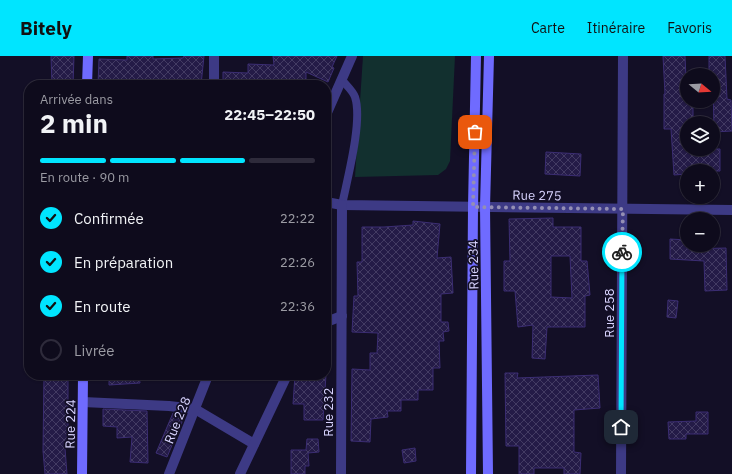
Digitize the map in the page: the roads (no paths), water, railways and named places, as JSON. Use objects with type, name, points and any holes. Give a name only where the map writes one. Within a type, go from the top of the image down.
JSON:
[{"type":"main road","points":[[88,56],[88,80]]},
{"type":"main road","name":"Rue 234","points":[[471,474],[476,56]]},
{"type":"main road","name":"Rue 234","points":[[488,474],[485,207],[489,56]]},
{"type":"main road","name":"Rue 224","points":[[82,474],[83,380]]},
{"type":"street","points":[[214,56],[214,80]]},
{"type":"street","points":[[331,104],[352,56]]},
{"type":"street","name":"Rue 258","points":[[621,474],[623,56]]},
{"type":"street","name":"Rue 275","points":[[331,203],[342,206],[732,210]]},
{"type":"street","name":"Rue 232","points":[[341,474],[342,206]]},
{"type":"street","points":[[331,320],[342,316]]},
{"type":"street","name":"Rue 228","points":[[169,474],[206,380]]},
{"type":"street","points":[[240,474],[285,380]]},
{"type":"street","points":[[83,402],[169,406],[195,409],[254,444]]},
{"type":"lane","points":[[342,80],[355,97],[357,112],[355,144],[342,206]]}]
